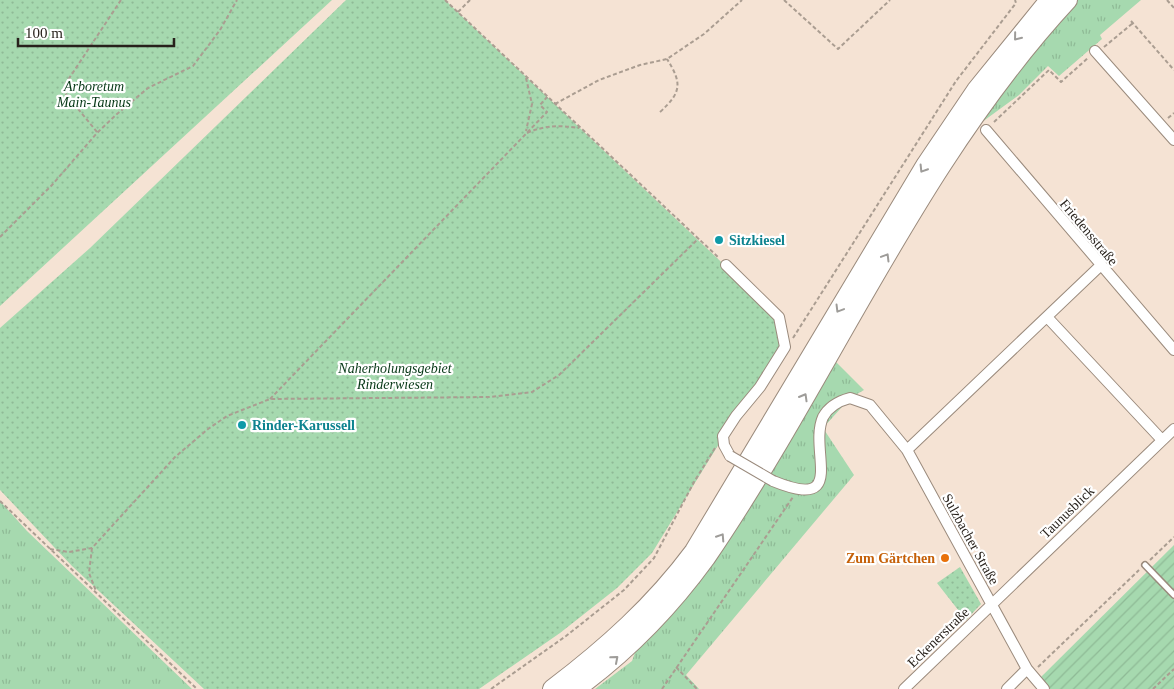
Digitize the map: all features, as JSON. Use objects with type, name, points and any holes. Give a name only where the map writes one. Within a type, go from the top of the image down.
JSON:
[{"type":"highway","points":[[552,689],[624,630],[664,589],[694,550],[931,157],[987,76],[1049,0]]},
{"type":"highway","points":[[576,689],[608,665],[645,632],[675,598],[706,558],[724,532],[939,171],[1009,69],[1068,0]]},
{"type":"street","points":[[1100,49],[1174,140]]},
{"type":"street","name":"Friedensstraße","points":[[986,130],[1100,266],[1174,350]]},
{"type":"street","points":[[726,264],[779,317],[785,347],[760,387],[736,416],[723,436],[724,445],[730,456],[773,481],[796,490]]},
{"type":"street","points":[[907,450],[1100,266]]},
{"type":"street","points":[[1046,317],[1162,440]]},
{"type":"street","name":"Sulzbacher Straße","points":[[796,490],[809,490],[820,480],[822,461],[820,427],[823,417],[832,405],[850,398],[870,405],[907,450],[1029,671],[1044,689]]},
{"type":"street","name":"Taunusblick","points":[[992,604],[1174,429]]},
{"type":"street","name":"Eckenerstraße","points":[[904,689],[992,604]]},
{"type":"street","points":[[1007,689],[1029,671]]},
{"type":"lane","points":[[1145,565],[1174,595]]},
{"type":"path","points":[[97,133],[65,93],[66,83],[121,0]]},
{"type":"path","points":[[0,237],[52,185],[97,133],[148,88],[193,66],[220,30],[237,0]]},
{"type":"path","points":[[445,0],[726,264]]},
{"type":"path","points":[[458,12],[470,0]]},
{"type":"path","points":[[555,104],[599,80],[640,65],[667,60],[704,34],[742,0]]},
{"type":"path","points":[[784,0],[838,50],[890,0]]},
{"type":"path","points":[[785,347],[796,335],[956,81],[1016,4],[1015,0]]},
{"type":"path","points":[[1167,0],[1174,8]]},
{"type":"path","points":[[986,130],[1050,70],[1062,82],[1132,22],[1174,70]]},
{"type":"path","points":[[660,112],[677,91],[678,76],[667,60]]},
{"type":"path","points":[[525,77],[532,93],[532,104],[525,134]]},
{"type":"path","points":[[270,399],[547,112],[540,105],[547,97]]},
{"type":"path","points":[[1166,119],[1174,113]]},
{"type":"path","points":[[525,134],[542,127],[559,125],[580,128]]},
{"type":"path","points":[[96,592],[88,573],[92,548],[175,457],[226,416],[270,399],[490,397],[532,392],[559,375],[699,238]]},
{"type":"path","points":[[492,689],[566,636],[624,590],[654,558],[710,455]]},
{"type":"path","points":[[662,689],[675,666],[788,506],[796,490]]},
{"type":"path","points":[[0,501],[197,689]]},
{"type":"path","points":[[1029,671],[1174,537]]},
{"type":"path","points":[[50,549],[69,552],[92,548]]},
{"type":"path","points":[[675,666],[697,689]]},
{"type":"path","points":[[1153,689],[1174,669]]},
{"type":"green space","name":"Arboretum Main-Taunus","points":[[0,0],[332,0],[0,306]]},
{"type":"green space","name":"Naherholungsgebiet Rinderwiesen","points":[[346,0],[445,0],[776,314],[785,347],[736,416],[652,553],[617,588],[560,633],[479,689],[204,689],[72,566],[0,490],[0,328],[90,248]]},
{"type":"green space","points":[[1075,0],[1141,0],[1100,35],[1102,39],[1059,76],[1048,66],[1019,95],[978,125],[980,115]]},
{"type":"green space","points":[[836,362],[864,390],[850,398],[823,428],[854,475],[686,675],[699,689],[595,689],[632,661],[636,650],[740,518]]},
{"type":"green space","points":[[0,501],[27,531],[192,689],[0,689]]},
{"type":"green space","points":[[1174,545],[1174,689],[1050,689],[1040,678]]},
{"type":"green space","points":[[960,567],[981,604],[966,620],[937,583]]},
{"type":"place","name":"Sitzkiesel","points":[[719,240]]},
{"type":"place","name":"Rinder-Karussell","points":[[242,425]]},
{"type":"place","name":"Zum Gärtchen","points":[[945,558]]}]
